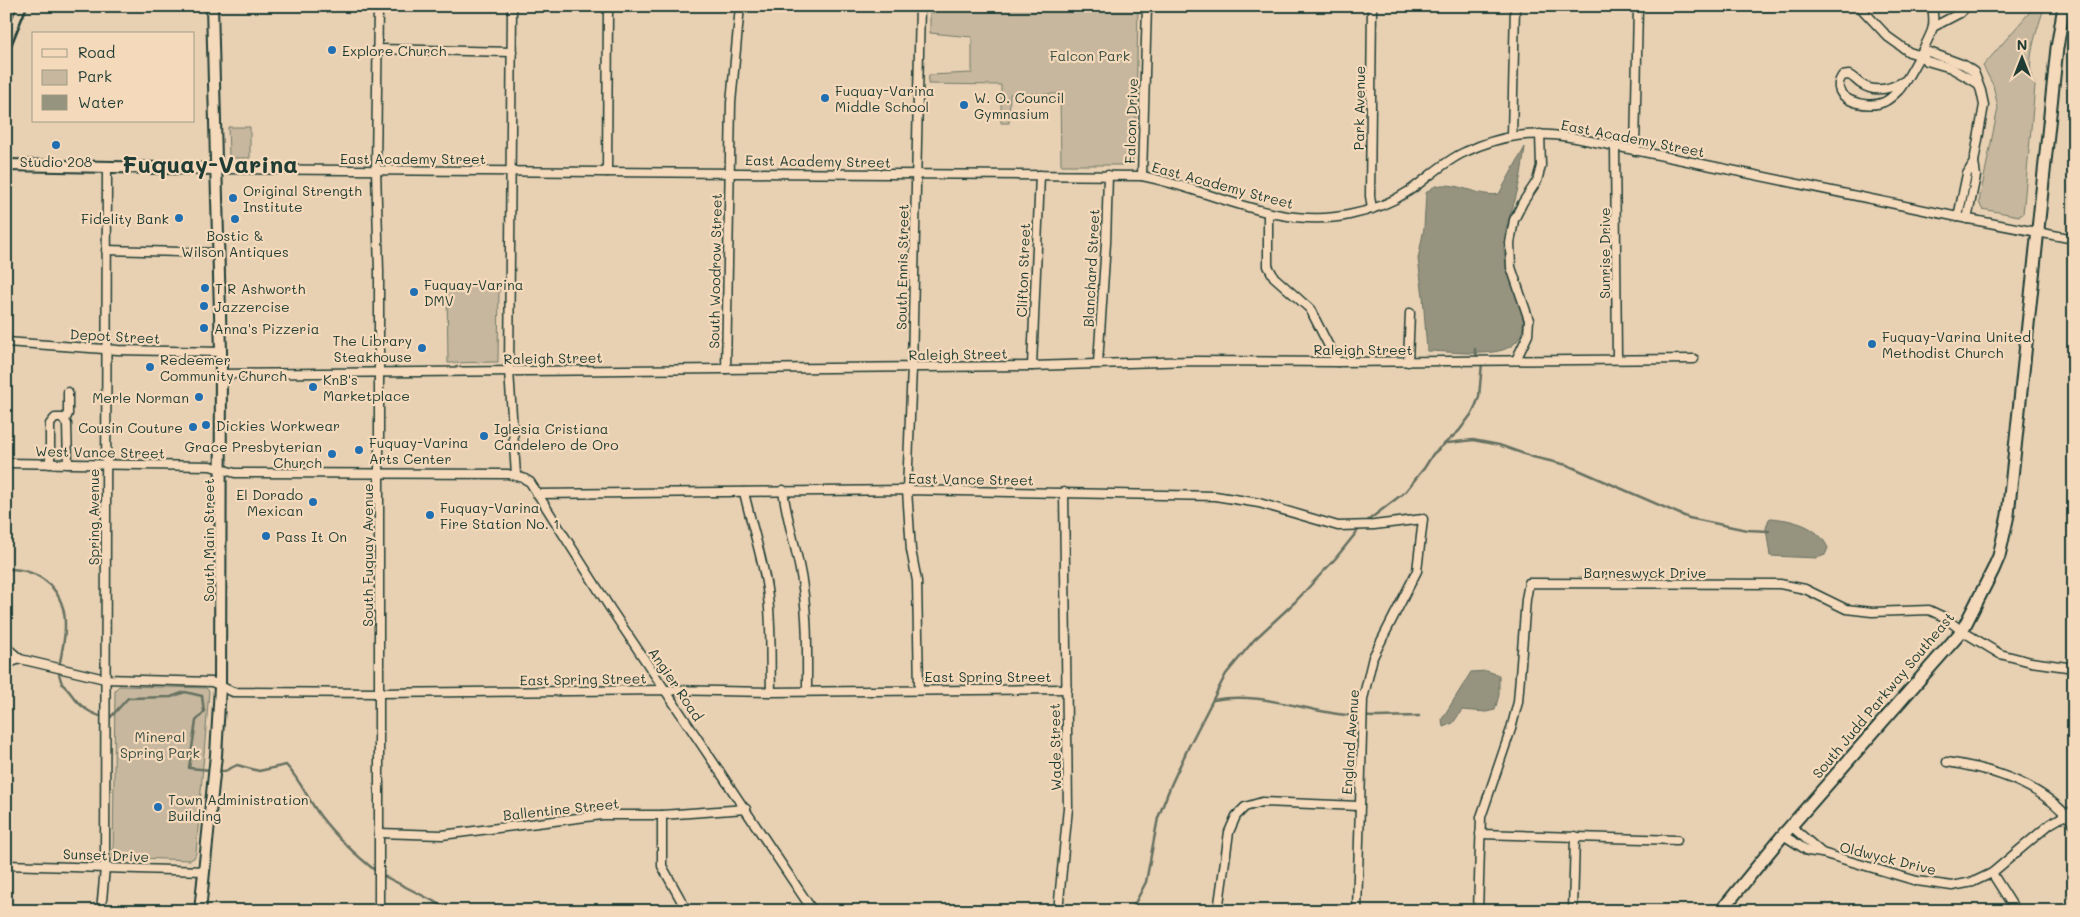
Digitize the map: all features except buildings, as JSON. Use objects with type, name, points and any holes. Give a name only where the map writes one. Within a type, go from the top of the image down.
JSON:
[{"type":"highway","name":"South Judd Parkway Southeast","points":[[1721,911],[1787,831],[1962,631],[1993,570],[2008,514],[2057,48],[2064,6]]},
{"type":"main road","name":"South Main Street","points":[[200,911],[219,727],[220,687],[222,374],[212,6]]},
{"type":"main road","points":[[6,165],[216,168]]},
{"type":"street","points":[[6,21],[12,6]]},
{"type":"street","name":"South Fuquay Avenue","points":[[378,6],[376,170],[379,372],[379,911]]},
{"type":"street","points":[[222,470],[235,473],[516,475],[509,371],[512,6]]},
{"type":"street","points":[[607,172],[608,6]]},
{"type":"street","name":"South Woodrow Street","points":[[726,369],[731,104],[740,6]]},
{"type":"street","name":"South Ennis Street","points":[[919,689],[917,581],[911,550],[907,490],[912,367],[920,6]]},
{"type":"street","name":"Falcon Drive","points":[[1142,176],[1147,6]]},
{"type":"street","name":"Park Avenue","points":[[1372,6],[1370,196],[1372,209]]},
{"type":"street","points":[[1512,136],[1515,6]]},
{"type":"street","points":[[1635,150],[1638,6]]},
{"type":"street","points":[[1759,6],[1774,6]]},
{"type":"street","points":[[1859,6],[1888,37],[1909,52],[1919,55],[1927,61],[1951,68],[1977,83],[1984,105],[1974,162],[1976,176],[1966,219]]},
{"type":"street","points":[[1906,80],[1896,86],[1884,89],[1871,88],[1861,84],[1849,75],[1842,76],[1838,81],[1838,88],[1853,103],[1867,106],[1884,102],[1898,91],[1906,80],[1933,27],[1932,6]]},
{"type":"street","points":[[1933,27],[1960,13],[1967,6]]},
{"type":"street","points":[[378,49],[512,52]]},
{"type":"street","points":[[1516,360],[1528,336],[1529,320],[1511,267],[1510,243],[1514,220],[1523,202],[1537,182],[1541,166],[1540,134]]},
{"type":"street","name":"East Academy Street","points":[[216,168],[1142,176],[1172,182],[1268,213],[1319,218],[1349,215],[1372,209],[1408,191],[1464,152],[1512,136],[1540,134],[1557,135],[1635,150],[1966,219],[2074,239]]},
{"type":"street","name":"Sunrise Drive","points":[[1615,147],[1617,360]]},
{"type":"street","points":[[1958,217],[1967,174],[1974,162]]},
{"type":"street","name":"Spring Avenue","points":[[101,911],[104,868],[107,167]]},
{"type":"street","name":"Clifton Street","points":[[1032,366],[1040,175]]},
{"type":"street","name":"Blanchard Street","points":[[1098,362],[1106,244],[1108,175]]},
{"type":"street","points":[[1268,213],[1268,266],[1274,278],[1310,309],[1337,362]]},
{"type":"street","points":[[106,250],[219,253]]},
{"type":"street","points":[[1408,362],[1410,313]]},
{"type":"street","name":"Depot Street","points":[[6,342],[130,350],[221,352]]},
{"type":"street","name":"Raleigh Street","points":[[222,374],[1032,366],[1098,362],[1408,362],[1694,359]]},
{"type":"street","points":[[68,392],[68,414],[66,420],[68,464]]},
{"type":"street","points":[[50,464],[50,424],[55,418],[66,420]]},
{"type":"street","name":"West Vance Street","points":[[6,463],[210,466],[222,470]]},
{"type":"street","name":"Angier Road","points":[[516,475],[530,482],[812,911]]},
{"type":"street","points":[[783,490],[785,508],[794,537],[804,588],[807,691]]},
{"type":"street","name":"East Vance Street","points":[[538,494],[907,490],[1215,496],[1259,503],[1338,526],[1401,521]]},
{"type":"street","points":[[744,492],[761,556],[767,590],[770,626],[771,692]]},
{"type":"street","name":"Wade Street","points":[[1058,911],[1068,808],[1064,492]]},
{"type":"street","name":"England Avenue","points":[[1357,911],[1363,699],[1372,658],[1417,571],[1423,519],[1401,521]]},
{"type":"street","name":"Barneswyck Drive","points":[[1478,911],[1481,817],[1511,729],[1518,702],[1526,599],[1529,584],[1780,584],[1805,589],[1846,609],[1872,612],[1929,610],[1944,617],[1962,631],[2000,654],[2032,662],[2074,668]]},
{"type":"street","points":[[6,647],[20,659],[6,664]]},
{"type":"street","name":"East Spring Street","points":[[20,659],[105,679],[212,682],[233,692],[379,694],[665,690],[771,692],[1067,689]]},
{"type":"street","points":[[1947,762],[1980,768],[2020,781],[2066,814],[2074,824]]},
{"type":"street","points":[[1218,911],[1229,832],[1236,816],[1245,807],[1262,802],[1359,806]]},
{"type":"street","name":"Ballentine Street","points":[[379,833],[442,835],[602,815],[662,815],[746,809]]},
{"type":"street","name":"Oldwyck Drive","points":[[1787,831],[1808,851],[1822,853],[1854,864],[1933,884],[1952,886],[1973,882],[1992,873],[2050,824],[2074,810]]},
{"type":"street","points":[[662,815],[662,866],[687,911]]},
{"type":"street","points":[[1480,834],[1677,840]]},
{"type":"street","points":[[1573,911],[1575,836]]},
{"type":"street","name":"Sunset Drive","points":[[6,865],[204,871]]},
{"type":"street","points":[[1992,873],[2016,911]]},
{"type":"green space","name":"Falcon Park","points":[[930,6],[1138,6],[1136,118],[1132,163],[1129,165],[1061,165],[1060,94],[1010,94],[1009,123],[1001,123],[1001,85],[928,84],[929,75],[972,73],[972,37],[930,33]]},
{"type":"green space","points":[[2035,6],[2045,6],[2031,58],[2032,78],[2035,86],[2023,214],[2019,216],[1982,209],[1979,202],[1998,108],[1993,85],[1983,66]]},
{"type":"green space","points":[[228,127],[250,127],[250,158],[232,158],[229,155]]},
{"type":"green space","points":[[447,285],[499,285],[498,362],[448,363]]},
{"type":"green space","name":"Mineral Spring Park","points":[[119,686],[206,688],[209,691],[196,853],[194,858],[190,860],[113,857],[115,690]]},
{"type":"water","points":[[1525,147],[1520,180],[1504,242],[1504,254],[1518,296],[1523,319],[1521,335],[1512,345],[1499,351],[1464,353],[1427,351],[1418,259],[1424,228],[1426,193],[1433,187],[1451,185],[1490,195],[1499,194]]},
{"type":"water","points":[[1771,518],[1788,520],[1812,529],[1824,540],[1828,548],[1825,555],[1817,558],[1770,556],[1766,528]]},
{"type":"water","points":[[1487,671],[1499,675],[1499,695],[1495,710],[1486,712],[1462,710],[1453,723],[1443,727],[1442,719],[1471,672]]},
{"type":"waterway","points":[[1366,522],[1405,492],[1433,454],[1459,431],[1473,412],[1479,397],[1482,363],[1475,349]]},
{"type":"waterway","points":[[1448,443],[1473,440],[1499,445],[1533,457],[1567,465],[1689,518],[1747,530],[1769,531]]},
{"type":"waterway","points":[[1131,911],[1146,882],[1158,818],[1171,785],[1226,674],[1254,640],[1295,602],[1335,559],[1360,528]]},
{"type":"waterway","points":[[6,569],[19,570],[40,577],[56,593],[64,614],[65,627],[60,662]]},
{"type":"waterway","points":[[59,674],[62,684],[86,710],[109,719],[128,698],[171,697],[185,692],[202,696],[204,712],[196,721],[189,768],[211,770]]},
{"type":"waterway","points":[[1213,700],[1230,698],[1263,699],[1329,713],[1355,716],[1419,716]]},
{"type":"waterway","points":[[216,771],[225,771],[237,765],[259,771],[286,765],[327,825],[362,860],[377,872]]},
{"type":"waterway","points":[[382,875],[453,911]]},
{"type":"railway","points":[[6,58],[27,6]]},
{"type":"place","name":"Explore Church","points":[[332,50]]},
{"type":"place","name":"Fuquay-Varina Middle School","points":[[825,98]]},
{"type":"place","name":"W. O. Council Gymnasium","points":[[964,105]]},
{"type":"place","name":"Studio 208","points":[[56,145]]},
{"type":"place","name":"Original Strength Institute","points":[[233,198]]},
{"type":"place","name":"Fidelity Bank","points":[[179,218]]},
{"type":"place","name":"Bostic & Wilson Antiques","points":[[235,219]]},
{"type":"place","name":"T R Ashworth","points":[[205,288]]},
{"type":"place","name":"Fuquay-Varina DMV","points":[[414,292]]},
{"type":"place","name":"Jazzercise","points":[[204,306]]},
{"type":"place","name":"Anna's Pizzeria","points":[[204,328]]},
{"type":"place","name":"Fuquay-Varina United Methodist Church","points":[[1872,344]]},
{"type":"place","name":"The Library Steakhouse","points":[[422,348]]},
{"type":"place","name":"Redeemer Community Church","points":[[150,367]]},
{"type":"place","name":"KnB's Marketplace","points":[[313,387]]},
{"type":"place","name":"Merle Norman","points":[[199,397]]},
{"type":"place","name":"Dickies Workwear","points":[[206,425]]},
{"type":"place","name":"Cousin Couture","points":[[193,427]]},
{"type":"place","name":"Iglesia Cristiana Candelero de Oro","points":[[484,436]]},
{"type":"place","name":"Fuquay-Varina Arts Center","points":[[359,450]]},
{"type":"place","name":"Grace Presbyterian Church","points":[[332,454]]},
{"type":"place","name":"El Dorado Mexican","points":[[313,502]]},
{"type":"place","name":"Fuquay-Varina Fire Station No. 1","points":[[430,515]]},
{"type":"place","name":"Pass It On","points":[[266,536]]},
{"type":"place","name":"Town Administration Building","points":[[158,807]]},
{"type":"district","name":"Fuquay-Varina","points":[[210,163]]}]
